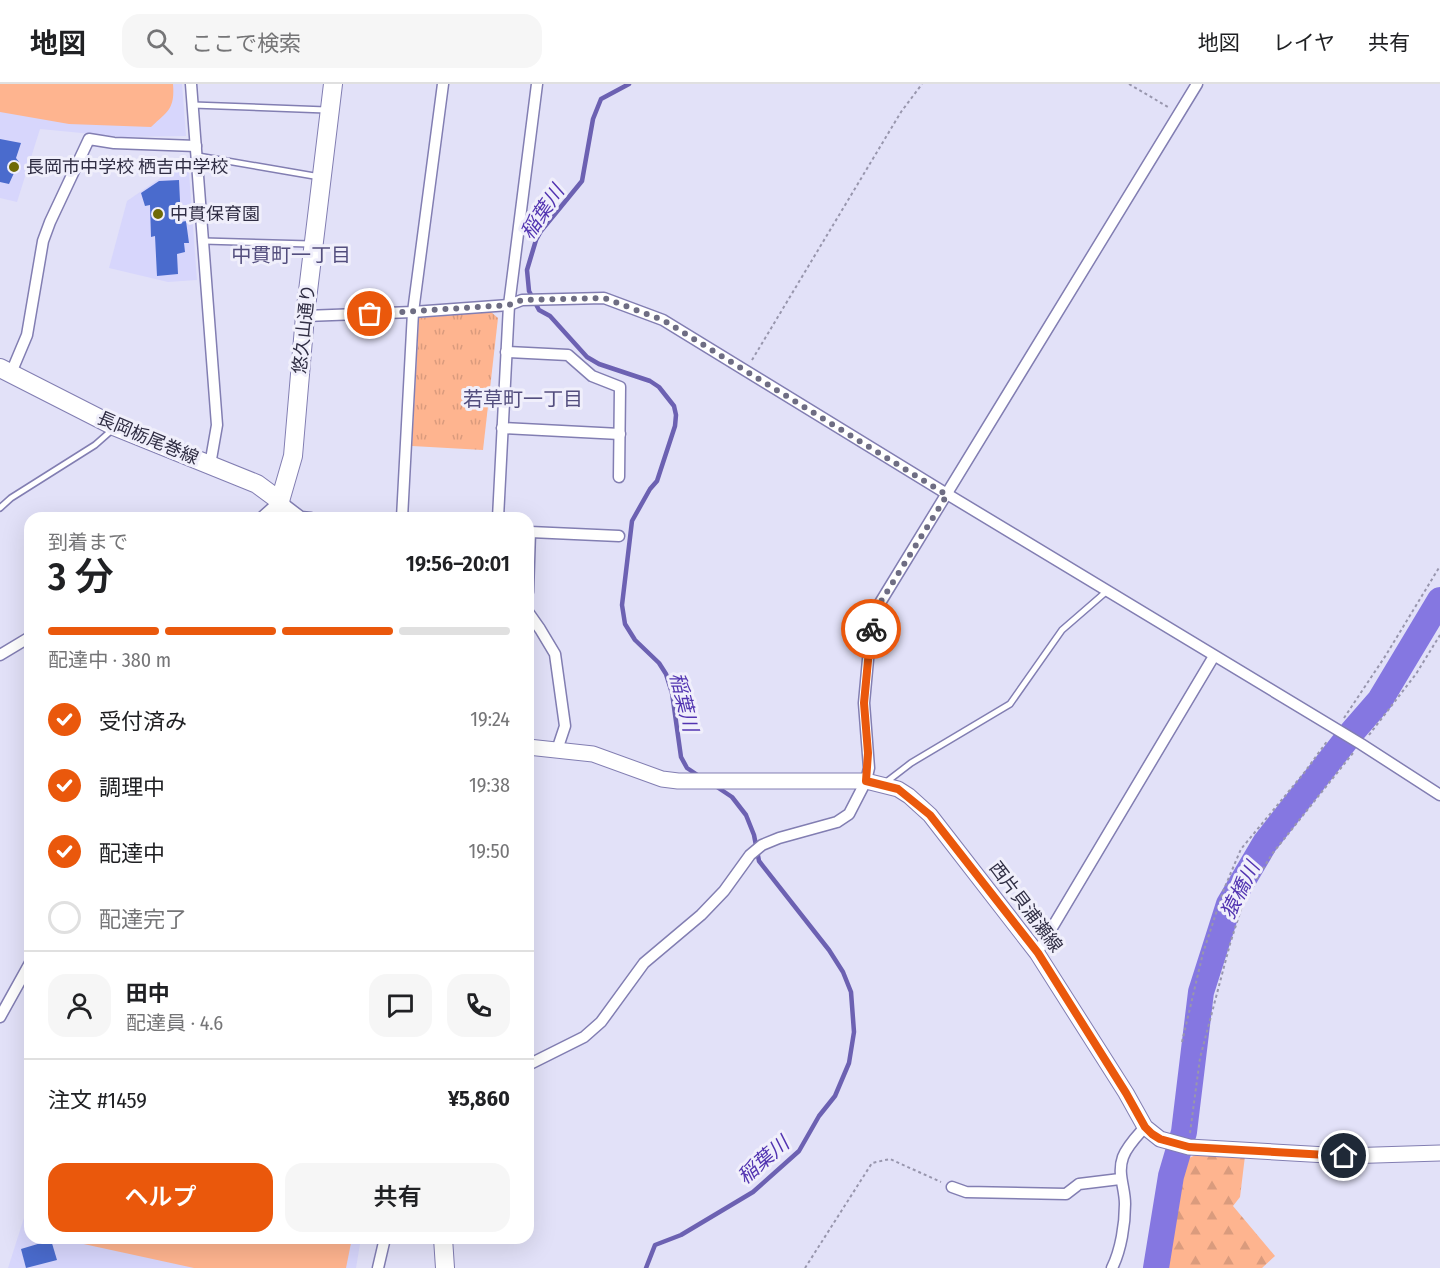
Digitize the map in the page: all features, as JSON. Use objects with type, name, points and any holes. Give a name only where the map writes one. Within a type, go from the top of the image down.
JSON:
[{"type":"main road","name":"悠久山通り","points":[[281,509],[292,456],[305,316],[333,84]]},
{"type":"main road","name":"長岡栃尾巻線","points":[[6,370],[116,427],[257,484],[281,509]]},
{"type":"main road","name":"西片貝浦瀬線","points":[[534,748],[593,754],[662,778],[678,781],[866,781],[898,789],[930,815],[1038,953],[1145,1127]]},
{"type":"main road","points":[[1145,1127],[1160,1139],[1189,1147],[1344,1156],[1440,1153]]},
{"type":"main road","points":[[443,1244],[445,1268]]},
{"type":"street","points":[[191,84],[217,425],[210,465]]},
{"type":"street","points":[[402,512],[413,312],[444,84]]},
{"type":"street","points":[[498,512],[509,305],[537,84]]},
{"type":"street","points":[[534,1062],[584,1037],[601,1022],[644,963],[701,915],[723,891],[750,855],[762,845],[837,822],[849,814],[854,807],[866,781],[868,768],[864,703],[872,616],[1197,84]]},
{"type":"street","points":[[6,370],[27,335],[43,241],[89,139],[197,151]]},
{"type":"street","points":[[305,316],[413,312],[509,305],[522,300],[604,298],[663,320],[947,495],[1361,744],[1440,795]]},
{"type":"street","points":[[506,352],[568,355],[592,376],[620,387],[619,477]]},
{"type":"street","points":[[502,428],[620,434]]},
{"type":"street","points":[[534,532],[619,536]]},
{"type":"street","points":[[534,620],[555,654],[565,726],[557,750]]},
{"type":"street","points":[[0,655],[24,641]]},
{"type":"street","points":[[1038,953],[1214,656]]},
{"type":"street","points":[[0,1017],[24,974]]},
{"type":"street","points":[[1112,1268],[1116,1261],[1123,1226],[1125,1202],[1120,1179],[1124,1155],[1145,1127]]},
{"type":"street","points":[[952,1187],[966,1192],[1066,1194],[1079,1184],[1120,1179]]},
{"type":"street","points":[[378,1268],[384,1244]]},
{"type":"lane","points":[[193,105],[330,110]]},
{"type":"lane","points":[[197,151],[321,178]]},
{"type":"lane","points":[[204,242],[314,244]]},
{"type":"lane","points":[[0,508],[96,444],[116,427]]},
{"type":"lane","points":[[883,784],[911,763],[1010,704],[1062,630],[1107,591]]},
{"type":"path","points":[[745,370],[901,112],[922,84]]},
{"type":"path","points":[[1129,84],[1180,114]]},
{"type":"path","points":[[1182,1042],[1203,953],[1240,849],[1304,773],[1336,729],[1386,655],[1440,566]]},
{"type":"path","points":[[1189,1147],[1200,1058],[1244,900],[1272,854],[1416,674],[1440,635]]},
{"type":"path","points":[[805,1268],[872,1163],[890,1159],[952,1187]]},
{"type":"shaded area","name":"長岡市中学校 栖吉中学校","points":[[0,84],[182,84],[186,136],[123,137],[40,129],[17,202],[0,198]]},
{"type":"shaded area","name":"中貫保育園","points":[[188,159],[197,280],[168,282],[109,268],[127,201]]},
{"type":"shaded area","points":[[24,1218],[24,1244],[360,1244],[356,1268],[8,1268]]},
{"type":"green space","points":[[0,84],[173,84],[173,99],[169,109],[151,127],[69,124],[0,112]]},
{"type":"green space","points":[[491,312],[498,318],[483,450],[412,446],[419,318]]},
{"type":"green space","points":[[1198,1154],[1245,1156],[1240,1197],[1233,1206],[1275,1256],[1262,1268],[1163,1268],[1182,1161]]},
{"type":"green space","points":[[84,1244],[351,1244],[346,1268],[194,1268]]},
{"type":"building","points":[[0,139],[21,143],[16,158],[19,162],[9,184],[0,182]]},
{"type":"building","points":[[179,180],[181,222],[186,221],[189,243],[184,243],[185,252],[177,254],[178,274],[157,276],[155,236],[151,237],[150,205],[145,206],[141,193],[159,181]]},
{"type":"building","points":[[38,1244],[52,1244],[57,1260],[26,1268],[21,1249]]},
{"type":"waterway","name":"稲葉川","points":[[629,84],[601,99],[593,119],[582,181],[536,240],[527,270],[529,291],[539,310],[550,316],[587,357],[599,364],[650,381],[659,387],[674,406],[675,426],[657,481],[632,521],[622,605],[625,624],[635,640],[659,663],[666,674],[672,693],[681,757],[687,768],[699,776]]},
{"type":"waterway","name":"猿橋川","points":[[1156,1268],[1171,1176],[1184,1132],[1201,992],[1229,904],[1265,843],[1380,700],[1440,600]]},
{"type":"waterway","name":"稲葉川","points":[[646,1268],[655,1245],[681,1235],[753,1192],[799,1151],[819,1116],[835,1096],[849,1063],[854,1032],[851,992],[843,972],[829,950],[759,861],[754,835],[746,815],[732,797],[714,785]]},
{"type":"way so far","points":[[370,314],[509,305],[522,300],[604,298],[663,320],[867,444],[947,495],[872,616],[871,629]]},
{"type":"place","name":"長岡市中学校 栖吉中学校","points":[[14,167]]},
{"type":"place","name":"中貫保育園","points":[[158,214]]},
{"type":"district","name":"中貫町一丁目","points":[[291,255]]},
{"type":"district","name":"若草町一丁目","points":[[523,399]]},
{"type":"route","points":[[871,629],[864,703],[868,753],[866,781],[898,789],[930,815],[1038,953],[1145,1127],[1160,1139],[1189,1147],[1344,1156]]}]
